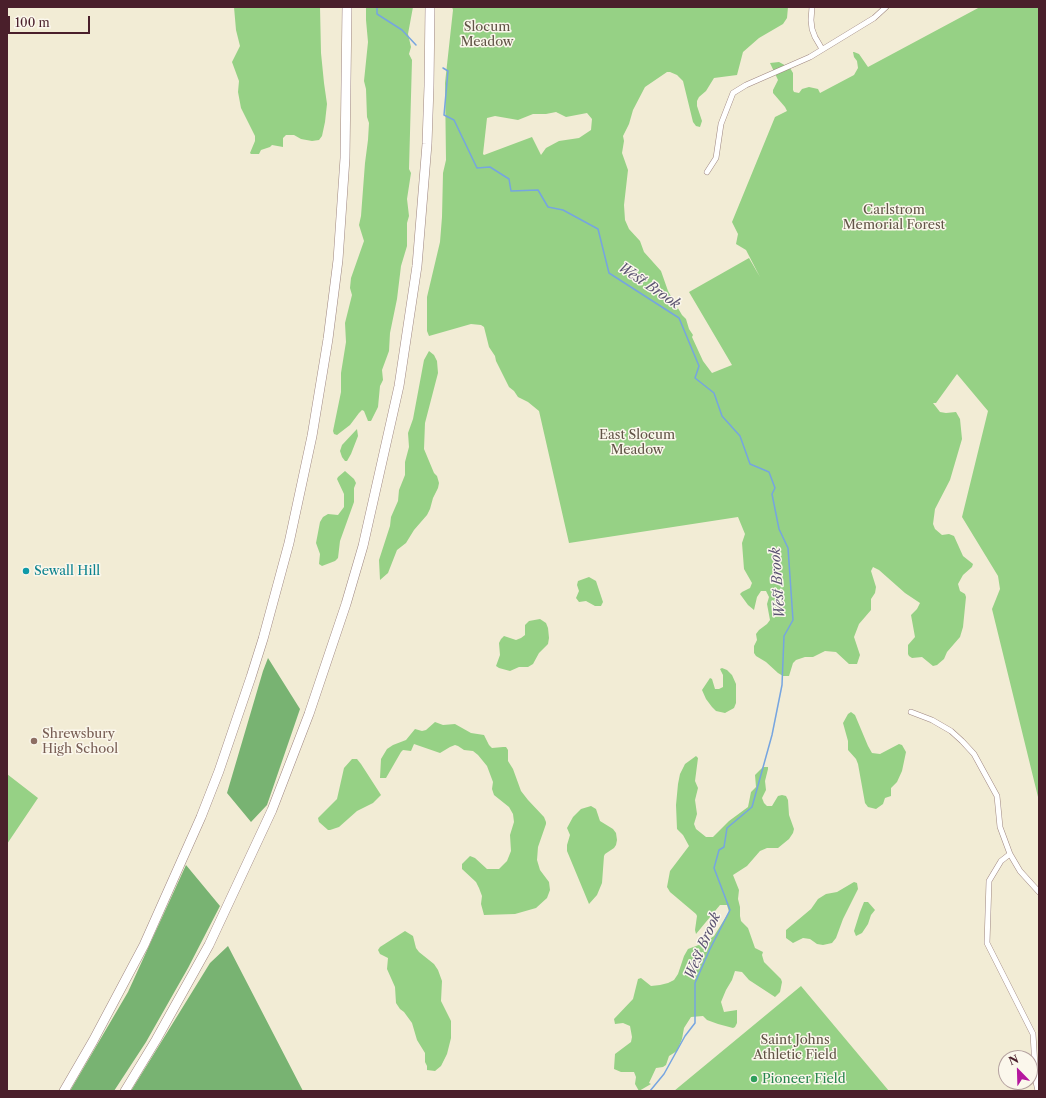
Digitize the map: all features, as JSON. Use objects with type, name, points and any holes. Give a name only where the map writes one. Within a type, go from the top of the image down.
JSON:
[{"type":"highway","points":[[64,1091],[93,1041],[144,945],[201,817],[219,771],[251,677],[289,543],[312,436],[328,339],[336,275],[345,158],[347,7]]},
{"type":"highway","points":[[125,1091],[156,1040],[209,945],[272,810],[307,720],[346,604],[360,553],[399,386],[417,266],[427,144],[430,7]]},
{"type":"street","points":[[812,7],[812,29],[822,49]]},
{"type":"street","points":[[707,172],[716,158],[722,124],[733,93],[746,85],[806,59],[874,18],[886,7]]},
{"type":"street","points":[[911,712],[932,720],[951,732],[974,754],[997,796],[1000,827],[1010,854],[1020,871],[1039,892]]},
{"type":"street","points":[[1010,854],[1001,861],[989,881],[987,942],[1032,1034],[1035,1074],[1038,1091]]},
{"type":"green space","points":[[234,7],[320,7],[321,53],[327,104],[322,136],[319,140],[312,141],[301,139],[294,135],[286,135],[283,138],[283,147],[272,145],[261,150],[259,154],[250,153],[255,141],[255,136],[241,108],[238,92],[239,81],[232,62],[240,46],[236,30]]},
{"type":"green space","points":[[366,7],[413,7],[408,34],[411,47],[409,54],[412,60],[409,169],[411,173],[407,199],[409,216],[407,223],[407,246],[401,266],[397,299],[390,333],[389,351],[382,370],[383,380],[380,386],[378,407],[371,421],[368,421],[364,411],[362,410],[350,425],[337,435],[334,434],[333,431],[341,392],[341,373],[346,342],[345,323],[352,295],[350,288],[351,278],[364,241],[359,225],[369,123],[367,117],[366,89],[364,81],[368,42]]},
{"type":"green space","points":[[452,7],[788,7],[787,18],[783,24],[759,38],[743,52],[737,75],[714,78],[706,91],[699,97],[697,106],[702,121],[700,127],[696,126],[693,122],[683,81],[677,75],[667,72],[645,87],[633,110],[629,124],[623,136],[624,141],[622,153],[628,170],[624,205],[625,220],[629,229],[640,241],[644,252],[661,271],[668,291],[682,315],[686,319],[703,361],[712,373],[732,365],[689,292],[749,258],[760,277],[746,250],[736,244],[738,234],[732,222],[775,117],[787,111],[773,93],[778,80],[770,63],[779,62],[790,68],[793,73],[794,92],[799,93],[802,89],[809,87],[818,89],[820,93],[854,75],[858,68],[853,52],[859,54],[868,67],[980,7],[1039,7],[1039,801],[992,609],[1000,589],[998,576],[962,517],[988,411],[957,374],[936,403],[933,403],[940,412],[956,412],[960,419],[962,439],[950,480],[935,509],[933,524],[935,529],[942,535],[949,534],[954,536],[963,556],[973,564],[972,567],[963,575],[958,584],[960,591],[965,594],[966,597],[963,627],[960,637],[947,652],[944,659],[937,665],[933,666],[922,657],[912,658],[908,654],[908,645],[915,637],[911,615],[920,603],[905,593],[879,570],[873,567],[871,571],[876,587],[875,593],[871,599],[871,610],[859,624],[854,637],[860,655],[857,664],[849,664],[836,652],[825,651],[813,657],[805,657],[796,660],[793,663],[789,676],[783,676],[778,673],[754,653],[754,646],[757,640],[756,634],[770,620],[767,604],[769,597],[766,591],[761,591],[757,597],[754,610],[748,605],[740,594],[750,588],[752,583],[744,569],[742,543],[745,534],[738,517],[569,543],[539,411],[528,402],[518,397],[509,387],[495,356],[489,347],[484,327],[481,325],[471,324],[429,336],[427,331],[427,297],[440,242],[443,173],[446,160],[445,83],[453,10]],"holes":[[[556,112],[566,117],[587,113],[592,119],[591,130],[579,138],[559,141],[546,148],[541,155],[532,137],[484,155],[483,154],[487,118],[495,116],[518,120],[533,114]]]},
{"type":"green space","points":[[429,351],[434,355],[437,361],[438,373],[425,423],[424,449],[434,473],[437,476],[439,483],[438,488],[427,515],[414,530],[406,543],[397,550],[388,573],[380,580],[379,560],[390,526],[391,517],[398,501],[399,490],[405,475],[405,462],[409,447],[408,433],[413,419],[424,360]]},
{"type":"green space","points":[[357,429],[358,436],[351,454],[347,461],[345,461],[340,451],[342,445]]},
{"type":"green space","points":[[345,471],[354,479],[356,483],[354,488],[354,502],[340,541],[338,558],[335,561],[322,566],[319,564],[320,554],[316,543],[320,522],[323,517],[328,514],[338,515],[344,507],[344,494],[337,479]]},
{"type":"green space","points":[[589,577],[596,581],[603,602],[601,606],[595,606],[586,601],[579,602],[576,598],[579,591],[577,585],[578,581]]},
{"type":"green space","points":[[540,619],[546,623],[549,638],[548,644],[539,653],[533,664],[528,667],[519,667],[510,671],[496,666],[500,655],[499,643],[501,639],[504,636],[516,640],[521,638],[525,635],[525,625],[529,621]]},
{"type":"green space","points":[[268,658],[300,709],[267,805],[251,822],[227,793]]},
{"type":"green space","points":[[722,668],[727,670],[732,675],[736,684],[736,703],[734,708],[725,713],[716,711],[712,707],[702,690],[710,678],[712,679],[715,689],[723,687],[723,675],[720,669]]},
{"type":"green space","points":[[851,712],[855,715],[872,753],[880,754],[899,744],[902,745],[906,752],[902,771],[897,782],[891,788],[891,796],[885,798],[883,804],[876,809],[868,807],[865,803],[858,764],[856,759],[848,750],[848,741],[843,723],[848,714]]},
{"type":"green space","points":[[435,722],[443,725],[455,724],[471,733],[484,735],[492,748],[506,747],[508,750],[508,761],[513,769],[521,791],[544,817],[546,822],[538,847],[537,860],[540,870],[549,882],[550,890],[547,898],[536,908],[515,914],[484,915],[481,904],[482,896],[479,888],[476,882],[462,869],[462,864],[470,856],[475,858],[487,869],[499,869],[507,861],[511,851],[510,835],[514,822],[513,814],[509,807],[494,795],[492,789],[493,782],[487,766],[478,755],[473,751],[464,750],[455,745],[440,753],[414,744],[411,751],[403,750],[401,752],[386,778],[380,778],[381,759],[387,749],[406,740],[415,729],[422,731],[426,730]]},
{"type":"green space","points":[[696,756],[698,758],[695,781],[698,788],[695,800],[697,814],[694,824],[696,829],[706,837],[713,837],[729,821],[748,807],[751,792],[756,787],[755,775],[763,767],[768,767],[765,781],[766,790],[762,798],[764,803],[767,806],[772,806],[778,796],[782,795],[786,796],[788,800],[789,815],[794,829],[789,839],[778,848],[767,848],[760,851],[747,866],[733,875],[739,890],[738,899],[741,921],[748,928],[755,948],[763,952],[762,955],[764,962],[781,979],[782,982],[780,992],[775,997],[749,980],[742,972],[735,971],[721,1002],[724,1012],[737,1010],[737,1023],[735,1027],[733,1028],[718,1024],[707,1020],[703,1016],[691,1017],[684,1028],[682,1039],[677,1051],[669,1056],[666,1065],[656,1068],[649,1083],[651,1084],[639,1091],[635,1084],[636,1077],[634,1072],[621,1072],[614,1069],[615,1054],[631,1042],[632,1037],[630,1026],[623,1023],[615,1024],[614,1019],[633,999],[638,979],[641,978],[651,986],[668,983],[674,980],[688,949],[704,943],[714,936],[729,912],[727,905],[720,905],[696,934],[696,914],[670,892],[667,887],[670,871],[689,846],[683,835],[677,829],[676,805],[680,774],[685,764]]},
{"type":"green space","points":[[352,759],[357,759],[381,795],[373,803],[357,811],[339,827],[328,830],[319,822],[318,818],[337,799],[344,768]]},
{"type":"green space","points":[[7,774],[38,798],[7,844]]},
{"type":"green space","points":[[591,806],[596,809],[600,821],[613,829],[616,833],[617,840],[614,848],[604,856],[602,883],[597,895],[589,904],[567,851],[570,835],[567,828],[573,817],[581,809]]},
{"type":"green space","points":[[186,865],[220,906],[188,968],[146,1042],[114,1091],[70,1091],[128,992]]},
{"type":"green space","points":[[854,882],[857,883],[858,889],[843,919],[836,938],[832,943],[823,945],[817,944],[810,939],[803,938],[793,943],[786,938],[786,930],[811,909],[818,899],[826,894],[837,892]]},
{"type":"green space","points":[[864,902],[868,902],[875,910],[862,933],[856,936],[854,931]]},
{"type":"green space","points":[[405,931],[413,936],[416,948],[419,952],[434,964],[438,970],[442,981],[441,1001],[451,1021],[451,1038],[447,1054],[441,1066],[435,1071],[427,1070],[425,1053],[417,1040],[412,1023],[396,1003],[395,987],[387,969],[388,958],[380,954],[378,950],[380,947]]},
{"type":"green space","points":[[228,946],[303,1091],[131,1091],[210,963]]},
{"type":"green space","name":"Saint Johns Athletic Field","points":[[801,986],[889,1091],[674,1091]]},
{"type":"waterway","name":"West Brook","points":[[377,7],[377,14],[402,30],[416,45]]},
{"type":"waterway","name":"West Brook","points":[[443,68],[448,71],[444,115],[454,120],[477,168],[490,167],[509,179],[511,191],[538,190],[548,207],[563,210],[598,229],[609,273],[679,318],[699,366],[695,378],[714,393],[722,416],[740,436],[750,464],[769,472],[775,488],[772,494],[779,529],[788,548],[793,620],[784,636],[782,685],[772,735],[752,807],[727,828],[724,847],[719,850],[714,868],[730,910],[695,983],[695,1023],[685,1036],[664,1074],[650,1091]]},
{"type":"place","name":"Sewall Hill","points":[[26,571]]},
{"type":"place","name":"Shrewsbury High School","points":[[34,741]]},
{"type":"place","name":"Pioneer Field","points":[[754,1079]]},
{"type":"park label","name":"Slocum Meadow","points":[[487,34]]},
{"type":"park label","name":"Carlstrom Memorial Forest","points":[[894,218]]},
{"type":"park label","name":"East Slocum Meadow","points":[[637,442]]}]
